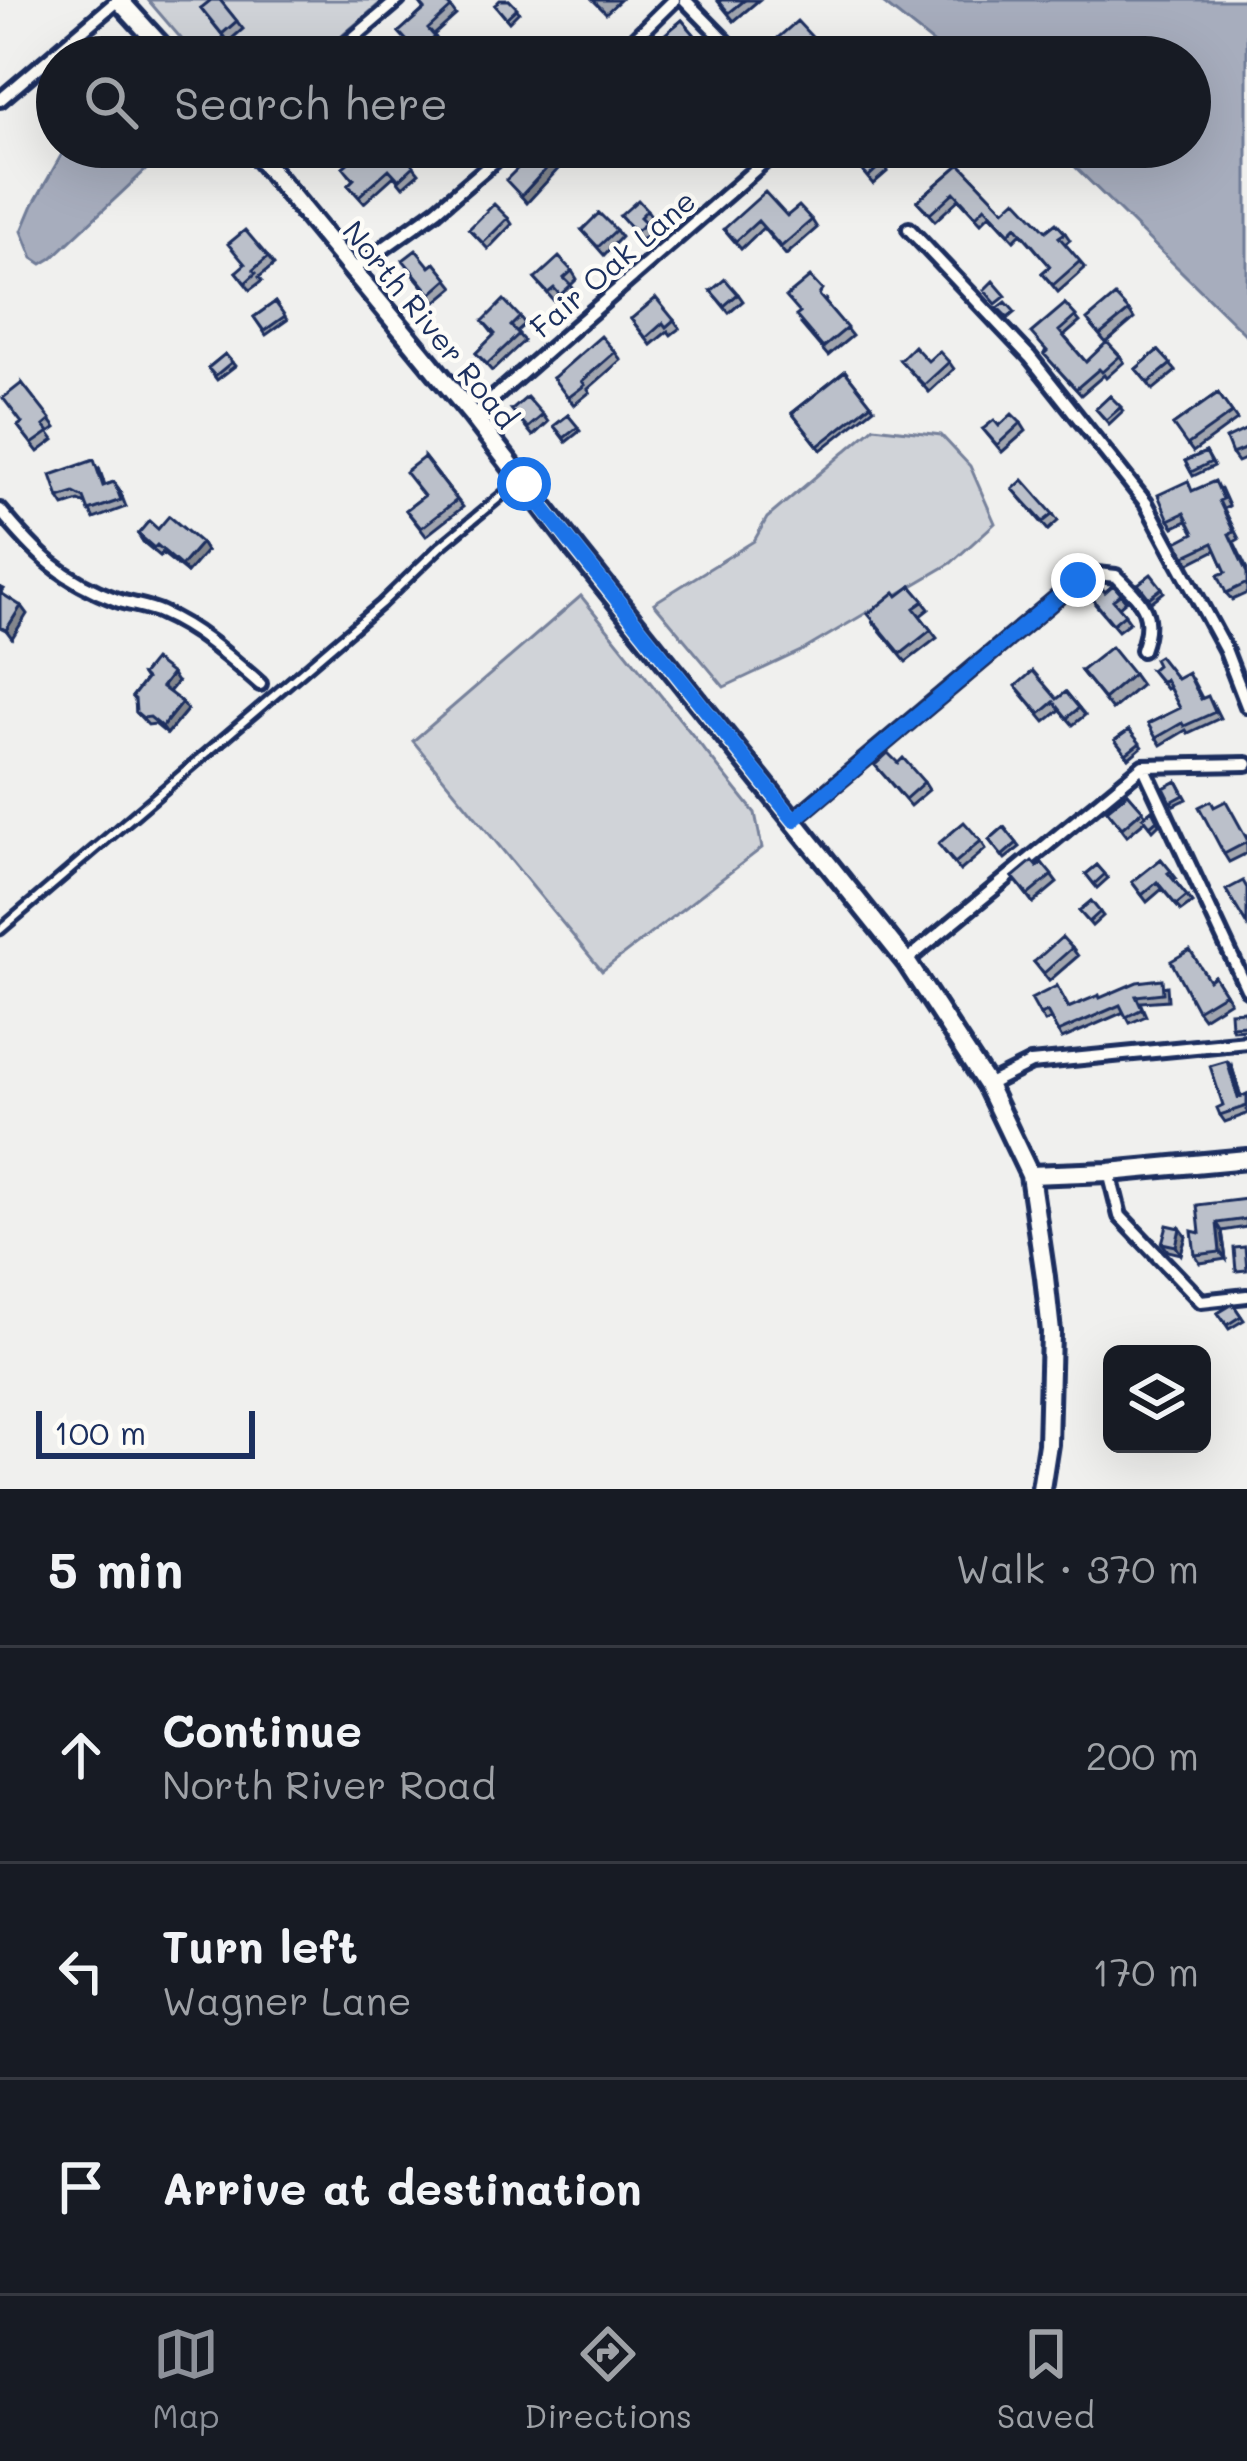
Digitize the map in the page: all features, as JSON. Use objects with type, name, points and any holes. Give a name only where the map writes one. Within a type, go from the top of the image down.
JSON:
[{"type":"street","points":[[76,36],[118,0],[151,36]]},
{"type":"street","points":[[356,36],[398,0]]},
{"type":"street","points":[[637,36],[674,0]]},
{"type":"street","points":[[685,0],[720,36]]},
{"type":"street","points":[[0,100],[36,69]]},
{"type":"street","name":"North River Road","points":[[268,168],[473,416],[906,961],[987,1085],[1030,1175],[1051,1332],[1048,1444],[1041,1489]]},
{"type":"street","points":[[353,270],[487,168]]},
{"type":"street","name":"Fair Oak Lane","points":[[473,416],[758,168]]},
{"type":"street","points":[[909,229],[1030,357],[1146,503],[1226,649],[1247,706]]},
{"type":"street","points":[[0,510],[61,574],[117,600],[160,612],[202,636],[260,684]]},
{"type":"street","points":[[794,820],[1078,580],[1097,574],[1116,576],[1138,598],[1149,614],[1142,650]]},
{"type":"street","points":[[906,961],[1143,766],[1247,764]]},
{"type":"street","points":[[1143,766],[1247,989]]},
{"type":"street","points":[[987,1085],[1031,1063],[1247,1042]]},
{"type":"street","points":[[1030,1175],[1247,1159]]},
{"type":"street","points":[[1109,1172],[1120,1216],[1202,1301],[1247,1296]]},
{"type":"lane","points":[[0,930],[520,480]]},
{"type":"shaded area","points":[[148,0],[384,0],[342,36],[179,36]]},
{"type":"shaded area","points":[[874,427],[941,435],[970,466],[995,523],[951,563],[805,649],[724,687],[654,603],[754,541],[767,518]]},
{"type":"shaded area","points":[[581,596],[755,813],[762,848],[602,971],[413,741]]},
{"type":"water","points":[[879,0],[1247,0],[1247,336],[1076,168],[1211,168],[1211,36],[924,36]]},
{"type":"water","points":[[54,168],[148,168],[42,264],[33,258],[22,231]]},
{"type":"building","points":[[220,0],[237,21],[222,34],[201,8]]},
{"type":"building","points":[[444,0],[451,8],[428,29],[434,36],[399,32],[425,9],[418,1]]},
{"type":"building","points":[[509,0],[517,8],[506,18],[495,5]]},
{"type":"building","points":[[718,0],[745,0],[729,13]]},
{"type":"building","points":[[682,20],[694,34],[692,36],[663,36]]},
{"type":"building","points":[[797,21],[811,36],[780,36]]},
{"type":"building","points":[[344,168],[412,168],[399,180],[389,169],[359,196],[348,185],[354,179]]},
{"type":"building","points":[[518,168],[547,168],[521,196],[506,180]]},
{"type":"building","points":[[955,168],[964,168],[1004,210],[1016,199],[1046,231],[1056,223],[1065,233],[1059,237],[1080,261],[1053,285],[1042,273],[1050,266],[1016,226],[1009,233],[985,207],[976,216],[954,192],[930,214],[917,201]]},
{"type":"building","points":[[765,192],[787,216],[799,206],[812,220],[781,247],[758,221],[736,241],[724,229]]},
{"type":"building","points":[[638,200],[647,210],[640,217],[646,223],[635,232],[620,216]]},
{"type":"building","points":[[494,204],[508,218],[483,243],[469,229]]},
{"type":"building","points":[[599,213],[616,230],[598,247],[582,230]]},
{"type":"building","points":[[245,230],[268,257],[245,283],[236,272],[245,264],[228,244]]},
{"type":"building","points":[[416,250],[448,279],[431,294],[403,260]]},
{"type":"building","points":[[559,257],[572,271],[564,278],[571,285],[560,295],[554,288],[548,293],[535,279]]},
{"type":"building","points":[[810,277],[847,328],[823,348],[786,297]]},
{"type":"building","points":[[725,279],[738,294],[724,306],[711,291]]},
{"type":"building","points":[[993,281],[1006,296],[996,304],[984,290]]},
{"type":"building","points":[[1115,296],[1129,311],[1100,335],[1087,320]]},
{"type":"building","points":[[656,298],[674,320],[646,338],[631,319]]},
{"type":"building","points":[[504,300],[520,317],[511,326],[519,334],[487,364],[476,353],[495,334],[483,321]]},
{"type":"building","points":[[275,302],[285,316],[264,331],[254,317]]},
{"type":"building","points":[[1006,302],[1015,312],[1008,318],[998,308]]},
{"type":"building","points":[[1065,304],[1076,316],[1059,331],[1086,362],[1107,342],[1120,356],[1076,389],[1031,333]]},
{"type":"building","points":[[601,336],[615,352],[568,398],[553,378]]},
{"type":"building","points":[[914,346],[928,361],[939,351],[949,362],[924,385],[900,360]]},
{"type":"building","points":[[1158,350],[1171,364],[1148,383],[1136,369]]},
{"type":"building","points":[[225,354],[232,362],[215,376],[208,368]]},
{"type":"building","points":[[845,371],[871,404],[818,446],[792,413]]},
{"type":"building","points":[[22,383],[51,420],[44,426],[49,432],[32,444],[3,398]]},
{"type":"building","points":[[1218,393],[1232,413],[1187,445],[1173,425]]},
{"type":"building","points":[[1110,396],[1121,407],[1106,420],[1096,409]]},
{"type":"building","points":[[527,397],[543,415],[528,428],[512,410]]},
{"type":"building","points":[[1012,414],[1021,423],[997,445],[983,429],[994,420],[999,426]]},
{"type":"building","points":[[568,415],[578,427],[564,438],[554,426]]},
{"type":"building","points":[[1247,429],[1247,448],[1232,454],[1226,439]]},
{"type":"building","points":[[1206,452],[1211,462],[1191,472],[1185,461]]},
{"type":"building","points":[[424,457],[457,500],[421,528],[406,510],[424,496],[405,472]]},
{"type":"building","points":[[94,460],[103,486],[114,482],[121,500],[89,511],[84,498],[74,493],[59,498],[51,475]]},
{"type":"building","points":[[1023,480],[1053,514],[1043,522],[1013,489]]},
{"type":"building","points":[[1188,481],[1192,491],[1215,481],[1223,499],[1219,501],[1234,532],[1229,534],[1247,573],[1247,583],[1226,593],[1218,575],[1226,572],[1213,543],[1185,556],[1177,542],[1194,533],[1184,513],[1169,520],[1158,495]]},
{"type":"building","points":[[169,516],[201,543],[181,566],[138,534],[149,521],[158,529]]},
{"type":"building","points":[[1151,574],[1162,588],[1149,598],[1138,584]]},
{"type":"building","points":[[1113,585],[1121,594],[1113,600],[1125,614],[1113,624],[1090,596]]},
{"type":"building","points":[[911,586],[924,601],[914,608],[931,630],[901,654],[868,614],[895,592],[898,596]]},
{"type":"building","points":[[0,587],[4,589],[1,593],[21,606],[6,630],[0,627]]},
{"type":"building","points":[[1111,647],[1133,674],[1104,699],[1081,671]]},
{"type":"building","points":[[1159,656],[1177,679],[1188,673],[1201,699],[1208,696],[1215,712],[1156,738],[1148,724],[1180,708],[1165,679],[1161,682],[1151,670]]},
{"type":"building","points":[[154,660],[172,674],[162,687],[182,702],[162,727],[136,712],[132,697]]},
{"type":"building","points":[[1033,671],[1057,699],[1066,692],[1079,708],[1067,718],[1054,702],[1040,714],[1016,686]]},
{"type":"building","points":[[1129,730],[1140,743],[1126,754],[1115,740]]},
{"type":"building","points":[[888,753],[898,763],[903,758],[924,782],[905,799],[875,765]]},
{"type":"building","points":[[1177,781],[1184,795],[1171,802],[1164,788]]},
{"type":"building","points":[[1128,793],[1143,810],[1122,828],[1107,810]]},
{"type":"building","points":[[1211,801],[1214,807],[1226,801],[1247,839],[1224,854],[1199,807]]},
{"type":"building","points":[[1152,810],[1157,820],[1150,826],[1143,817]]},
{"type":"building","points":[[964,822],[981,841],[955,863],[938,844]]},
{"type":"building","points":[[1004,827],[1017,843],[1002,856],[989,840]]},
{"type":"building","points":[[1161,859],[1187,896],[1176,905],[1157,882],[1142,895],[1132,882]]},
{"type":"building","points":[[1032,861],[1037,867],[1042,863],[1052,875],[1028,895],[1013,877]]},
{"type":"building","points":[[1097,865],[1105,874],[1094,884],[1086,874]]},
{"type":"building","points":[[1243,881],[1247,888],[1247,925],[1226,890]]},
{"type":"building","points":[[1091,901],[1100,912],[1089,922],[1079,911]]},
{"type":"building","points":[[1062,937],[1072,948],[1044,973],[1034,962]]},
{"type":"building","points":[[1190,950],[1209,980],[1214,976],[1225,993],[1197,1010],[1171,961]]},
{"type":"building","points":[[1162,979],[1163,993],[1136,996],[1142,1009],[1126,1017],[1120,1005],[1058,1032],[1047,1012],[1040,1015],[1031,999],[1057,986],[1068,1008],[1137,982]]},
{"type":"building","points":[[1245,1011],[1246,1025],[1231,1026],[1230,1012]]},
{"type":"building","points":[[1227,1061],[1238,1098],[1247,1094],[1247,1106],[1220,1115],[1217,1108],[1223,1105],[1210,1066]]},
{"type":"building","points":[[1247,1199],[1247,1219],[1217,1223],[1220,1252],[1195,1255],[1192,1231],[1200,1233],[1197,1205]]},
{"type":"building","points":[[1167,1225],[1180,1228],[1176,1246],[1162,1243]]},
{"type":"building","points":[[1245,1247],[1247,1270],[1236,1271],[1234,1248]]},
{"type":"building","points":[[1233,1304],[1241,1316],[1227,1325],[1218,1313]]},
{"type":"route","points":[[524,484],[794,820],[1078,580]]}]
